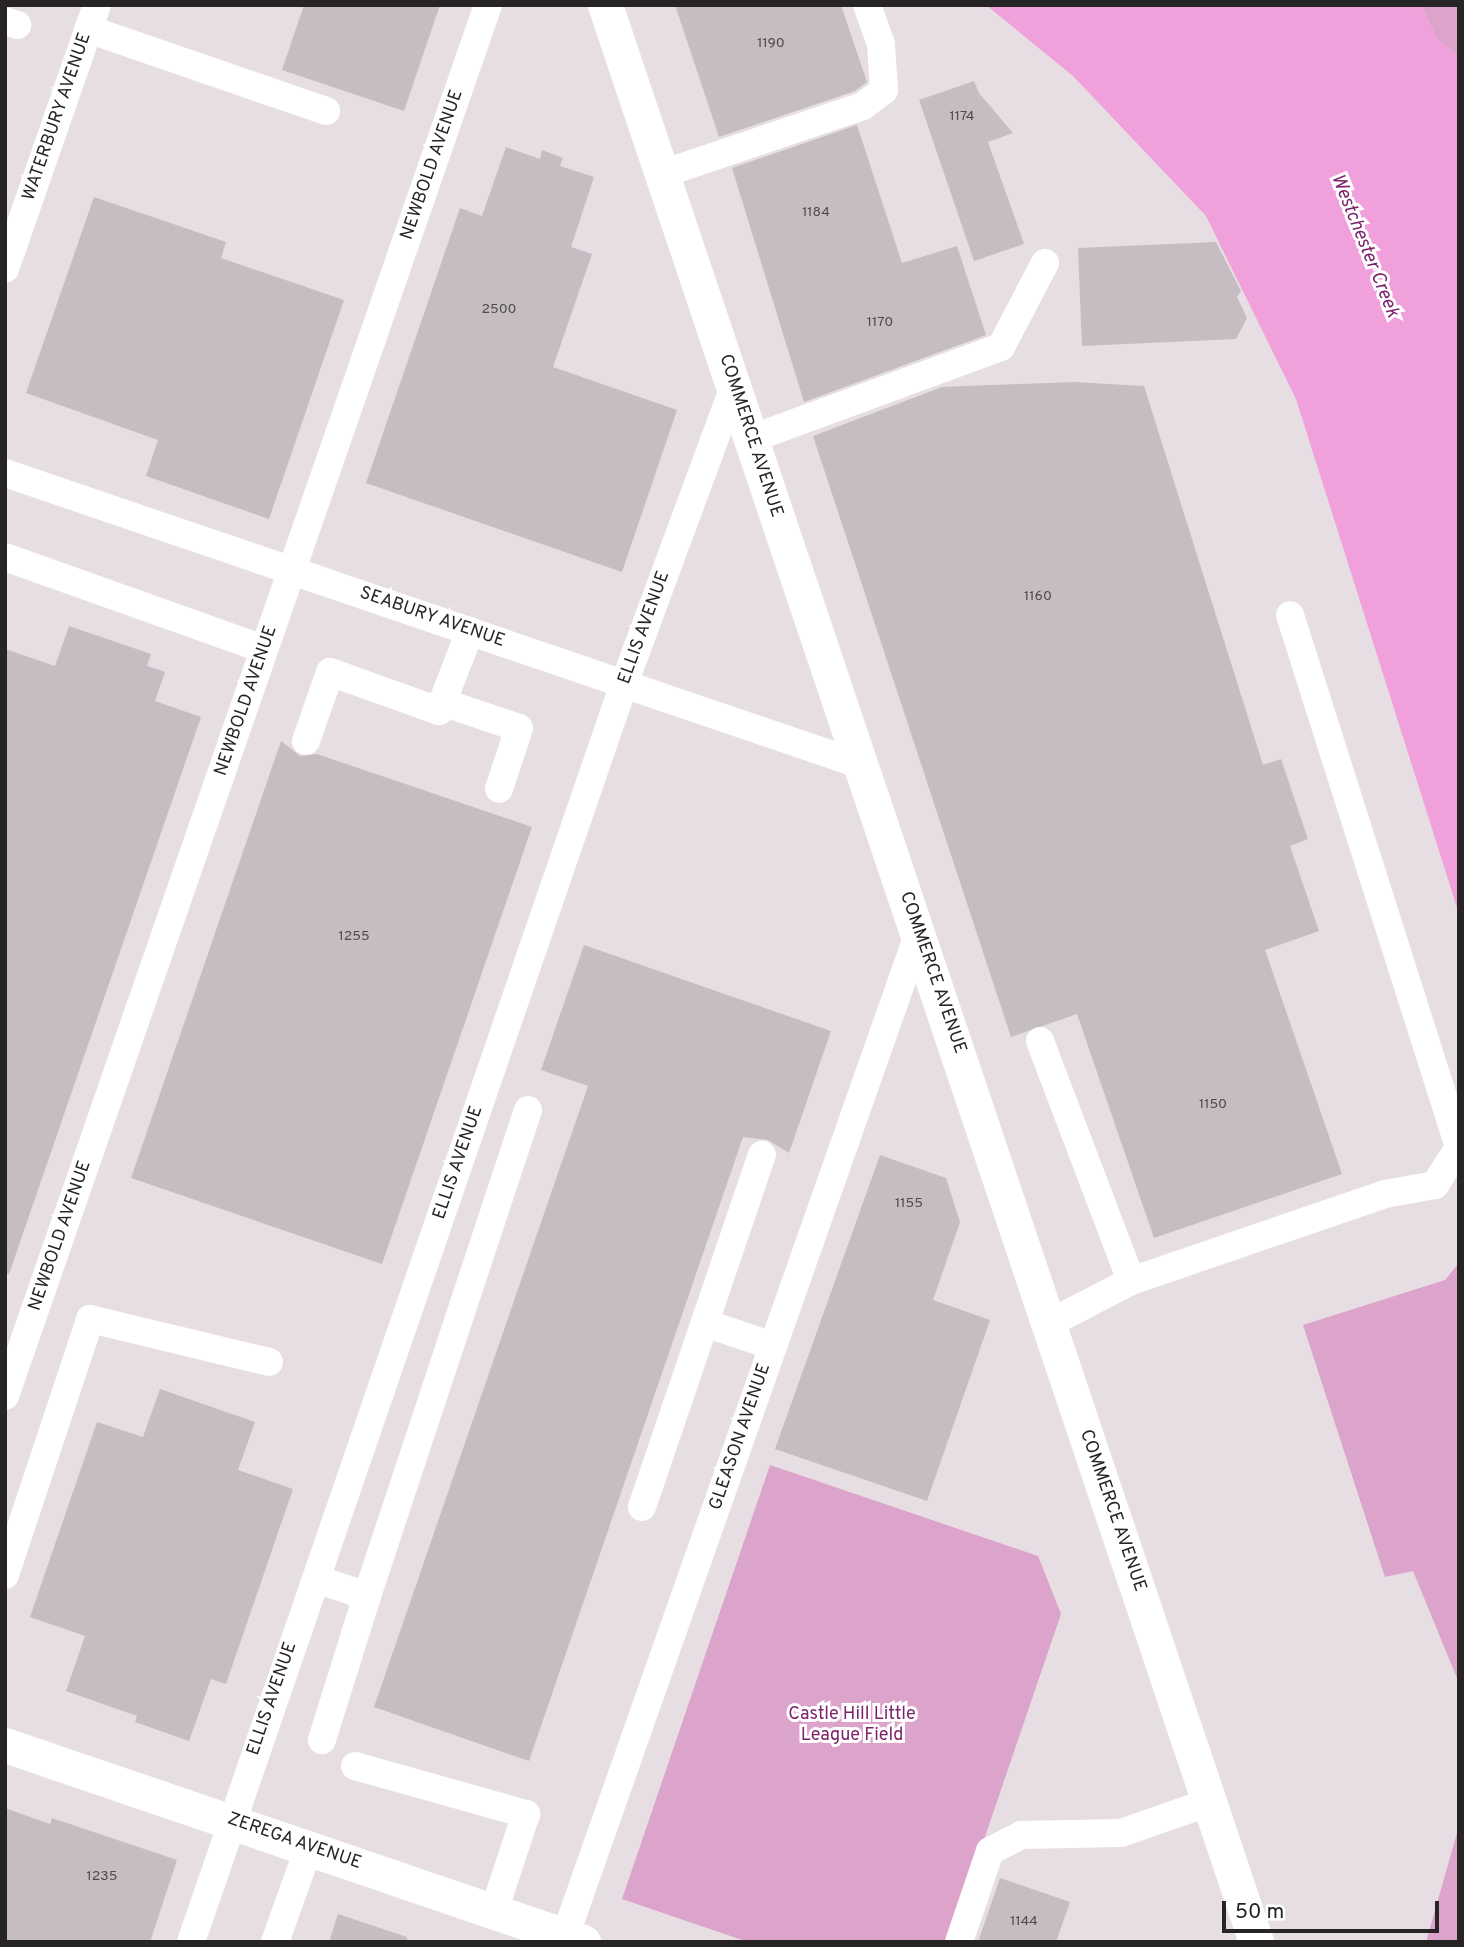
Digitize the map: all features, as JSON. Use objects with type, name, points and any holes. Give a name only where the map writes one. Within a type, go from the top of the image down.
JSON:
[{"type":"main road","name":"COMMERCE AVENUE","points":[[605,5],[859,764],[919,932],[1256,1942]]},
{"type":"main road","name":"ZEREGA AVENUE","points":[[5,1745],[309,1847],[570,1940]]},
{"type":"street","name":"NEWBOLD AVENUE","points":[[5,1396],[488,5]]},
{"type":"street","points":[[662,174],[863,106],[884,90],[881,44],[867,5]]},
{"type":"street","points":[[92,17],[326,111]]},
{"type":"street","name":"WATERBURY AVENUE","points":[[5,269],[92,17]]},
{"type":"street","points":[[751,439],[1001,347],[1045,263]]},
{"type":"street","name":"ELLIS AVENUE","points":[[191,1942],[624,684],[734,387]]},
{"type":"street","name":"SEABURY AVENUE","points":[[5,472],[859,764]]},
{"type":"street","points":[[5,556],[264,649]]},
{"type":"street","points":[[1050,1323],[1131,1281],[1385,1194],[1435,1185],[1459,1147],[1290,615]]},
{"type":"street","points":[[306,741],[330,672],[439,711],[470,631]]},
{"type":"street","points":[[442,702],[519,728],[499,789]]},
{"type":"street","name":"GLEASON AVENUE","points":[[570,1940],[773,1346],[919,932]]},
{"type":"street","points":[[1040,1041],[1131,1281]]},
{"type":"street","points":[[322,1740],[528,1110]]},
{"type":"street","points":[[642,1507],[762,1155]]},
{"type":"street","points":[[5,1575],[90,1319],[269,1362]]},
{"type":"street","points":[[705,1322],[773,1346]]},
{"type":"street","points":[[316,1579],[367,1596]]},
{"type":"street","points":[[355,1766],[526,1814],[494,1911]]},
{"type":"street","points":[[958,1942],[990,1851],[1021,1835],[1121,1833],[1210,1802]]},
{"type":"street","points":[[275,1942],[309,1847]]},
{"type":"green space","points":[[1421,5],[1459,5],[1459,58],[1436,37]]},
{"type":"green space","points":[[1459,1263],[1459,1683],[1413,1571],[1385,1577],[1303,1325],[1445,1280]]},
{"type":"green space","name":"Castle Hill Little League Field","points":[[770,1465],[1038,1556],[1061,1614],[949,1942],[748,1942],[622,1899]]},
{"type":"green space","points":[[1459,1826],[1459,1942],[1426,1942]]},
{"type":"water","name":"Westchester Creek","points":[[986,5],[1421,5],[1436,37],[1459,58],[1459,914],[1296,399],[1206,216],[1073,76]]},
{"type":"building","points":[[304,5],[440,5],[404,111],[282,70]]},
{"type":"building","points":[[675,5],[841,5],[867,82],[855,91],[719,137]]},
{"type":"building","points":[[974,81],[979,93],[1013,133],[988,142],[1024,244],[974,261],[919,100]]},
{"type":"building","points":[[857,125],[902,263],[957,246],[986,335],[804,402],[732,168]]},
{"type":"building","points":[[506,147],[540,159],[542,150],[563,158],[560,166],[594,177],[571,247],[592,254],[553,367],[677,410],[622,572],[366,483],[460,208],[482,216]]},
{"type":"building","points":[[94,197],[226,242],[221,258],[344,300],[269,519],[146,476],[158,440],[26,393]]},
{"type":"building","points":[[1216,242],[1241,291],[1237,297],[1247,318],[1236,339],[1082,346],[1078,248]]},
{"type":"building","points":[[1073,382],[1144,386],[1263,765],[1281,759],[1308,839],[1290,846],[1319,931],[1265,950],[1342,1174],[1154,1238],[1077,1014],[1011,1037],[813,436],[942,387]]},
{"type":"building","points":[[69,626],[151,654],[147,666],[165,672],[155,701],[201,717],[9,1274],[5,1274],[5,649],[55,666]]},
{"type":"building","points":[[281,741],[300,756],[317,754],[532,827],[382,1264],[131,1178]]},
{"type":"building","points":[[584,945],[831,1031],[789,1153],[768,1140],[743,1137],[529,1761],[374,1707],[588,1086],[541,1070]]},
{"type":"building","points":[[880,1155],[946,1178],[960,1222],[933,1300],[990,1320],[927,1501],[775,1449]]},
{"type":"building","points":[[160,1389],[255,1422],[238,1470],[293,1489],[226,1684],[211,1679],[189,1741],[135,1722],[137,1716],[66,1691],[85,1636],[30,1617],[97,1422],[143,1437]]},
{"type":"building","points":[[5,1808],[50,1824],[52,1818],[177,1860],[150,1942],[5,1942]]},
{"type":"building","points":[[1000,1878],[1070,1902],[1056,1942],[978,1942]]},
{"type":"building","points":[[338,1914],[407,1937],[407,1942],[329,1942]]}]
